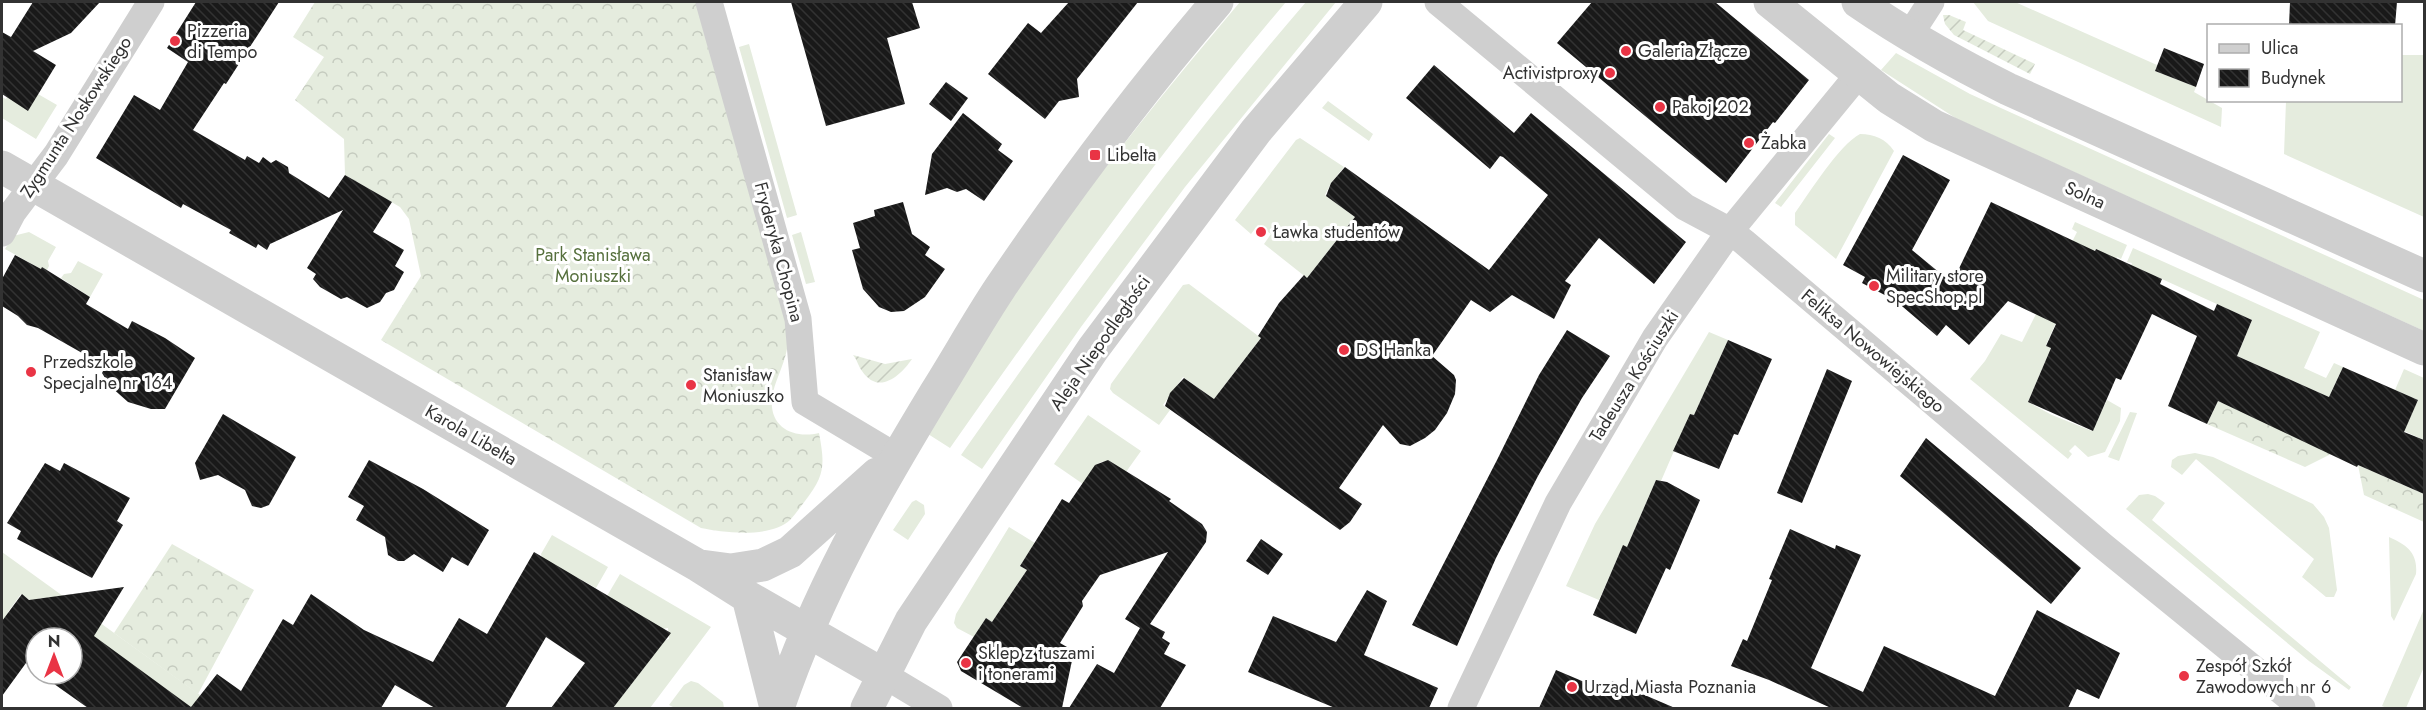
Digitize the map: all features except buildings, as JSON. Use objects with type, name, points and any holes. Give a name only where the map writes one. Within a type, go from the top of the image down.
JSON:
[{"type":"street","name":"Zygmunta Noskowskiego","points":[[2,233],[13,212],[56,155],[151,2]]},
{"type":"street","name":"Fryderyka Chopina","points":[[709,2],[798,319],[805,402],[897,457]]},
{"type":"street","points":[[777,708],[807,630],[841,556],[897,457],[1000,288],[1095,155],[1217,2]]},
{"type":"street","name":"Aleja Niepodległości","points":[[867,708],[914,615],[1093,349],[1256,130],[1366,2]]},
{"type":"street","name":"Feliksa Nowowiejskiego","points":[[1438,2],[1685,207],[1730,231],[2103,546],[2302,708]]},
{"type":"street","name":"Solna","points":[[1770,2],[1889,98],[1963,140],[2424,349]]},
{"type":"street","points":[[1858,2],[1956,63],[2008,89],[2424,276]]},
{"type":"street","points":[[1910,36],[1931,2]]},
{"type":"street","name":"Tadeusza Kościuszki","points":[[1461,708],[1526,567],[1585,456],[1655,339],[1730,231],[1858,75]]},
{"type":"street","name":"Karola Libelta","points":[[2,167],[699,566],[939,708]]},
{"type":"street","points":[[699,566],[731,570],[763,565],[790,552],[897,457]]},
{"type":"street","points":[[748,597],[777,708]]},
{"type":"green space","name":"Park Stanisława Moniuszki","points":[[315,2],[699,2],[788,321],[787,349],[773,392],[772,408],[779,424],[785,429],[801,434],[819,433],[821,444],[820,476],[812,492],[790,520],[782,526],[760,532],[747,533],[701,528],[381,340],[421,276],[409,219],[400,207],[345,175],[344,139],[295,100],[324,57],[293,37]]},
{"type":"green space","points":[[1240,2],[1286,2],[1155,165],[950,448],[928,434],[1000,314],[1065,221],[1122,146]]},
{"type":"green space","points":[[1306,2],[1336,2],[1185,187],[1081,327],[982,469],[961,455],[1128,224],[1215,112]]},
{"type":"green space","points":[[1973,2],[2015,2],[2157,65],[2155,71],[2196,87],[2194,92],[2207,99],[2207,102],[2222,108],[2221,127],[1988,21]]},
{"type":"green space","points":[[1943,15],[1966,22],[1963,30],[2035,64],[2030,74],[1954,35],[1945,24]]},
{"type":"green space","points":[[749,44],[797,215],[787,218],[739,47]]},
{"type":"green space","points":[[1896,53],[1970,94],[2424,300],[2424,331],[1957,119],[1881,70]]},
{"type":"green space","points":[[2402,55],[2424,55],[2424,217],[2284,154],[2286,102],[2402,102]]},
{"type":"green space","points":[[38,94],[57,105],[36,139],[2,118],[2,97],[6,99],[7,97],[28,110]]},
{"type":"green space","points":[[1328,101],[1373,134],[1369,141],[1322,108]]},
{"type":"green space","points":[[1829,134],[1835,138],[1781,207],[1775,203]]},
{"type":"green space","points":[[1860,134],[1879,138],[1894,151],[1836,259],[1795,225],[1795,213],[1834,158]]},
{"type":"green space","points":[[1300,138],[1344,167],[1325,195],[1355,217],[1307,278],[1264,244],[1271,234],[1258,225],[1251,234],[1235,220],[1296,140]]},
{"type":"green space","points":[[2075,222],[2127,245],[2121,259],[2095,249],[2072,302],[2066,300],[2046,345],[2051,348],[2028,402],[2052,415],[2092,431],[2107,400],[2121,408],[2120,421],[2105,452],[2088,457],[2075,445],[2069,451],[2072,454],[2068,459],[1970,379],[1985,361],[2001,334],[2022,342],[2077,232],[2072,229]]},
{"type":"green space","points":[[29,232],[56,247],[48,261],[47,270],[5,249],[13,236]]},
{"type":"green space","points":[[801,232],[815,282],[806,284],[792,235]]},
{"type":"green space","points":[[2133,248],[2320,332],[2304,368],[2326,378],[2334,363],[2343,367],[2329,397],[2237,356],[2252,320],[2131,265],[2132,263],[2127,262]]},
{"type":"green space","points":[[78,261],[103,274],[90,297],[61,278],[64,274],[71,273]]},
{"type":"green space","points":[[1189,284],[1261,338],[1214,399],[1183,377],[1163,405],[1170,410],[1159,425],[1113,393],[1110,389],[1111,384],[1183,285]]},
{"type":"green space","points":[[1709,332],[1728,340],[1694,415],[1690,414],[1661,481],[1656,480],[1627,547],[1623,546],[1599,600],[1566,586],[1595,524]]},
{"type":"green space","points":[[853,355],[885,364],[912,359],[896,376],[882,382],[875,382],[861,369]]},
{"type":"green space","points":[[2404,369],[2424,378],[2424,440],[2404,431],[2418,400],[2395,390]]},
{"type":"green space","points":[[2218,401],[2333,453],[2305,467],[2207,424]]},
{"type":"green space","points":[[2130,412],[2137,413],[2119,461],[2108,457]]},
{"type":"green space","points":[[1088,415],[1141,451],[1126,472],[1111,463],[1101,462],[1083,484],[1054,464]]},
{"type":"green space","points":[[2195,453],[2213,457],[2313,504],[2324,517],[2329,528],[2337,590],[2334,597],[2326,597],[2302,577],[2314,559],[2196,459],[2182,475],[2171,467],[2172,460],[2178,456]]},
{"type":"green space","points":[[2358,465],[2424,494],[2424,522],[2364,495]]},
{"type":"green space","points":[[2148,494],[2165,503],[2152,520],[2351,687],[2349,690],[2309,661],[2126,509],[2139,495]]},
{"type":"green space","points":[[916,500],[924,505],[925,514],[908,540],[893,530],[912,502]]},
{"type":"green space","points":[[1009,527],[1035,543],[1020,566],[1027,570],[992,622],[986,618],[974,637],[957,628],[954,623],[956,614]]},
{"type":"green space","points":[[552,535],[608,567],[596,588],[542,558],[541,554]]},
{"type":"green space","points":[[2389,537],[2410,551],[2416,567],[2416,574],[2394,621],[2391,616]]},
{"type":"green space","points":[[172,544],[254,590],[198,694],[114,633]]},
{"type":"green space","points":[[2,552],[218,708],[190,708],[84,630],[84,626],[79,626],[40,598],[31,601],[21,594],[8,612],[7,634],[2,630]]},
{"type":"green space","points":[[620,574],[711,627],[650,708],[613,708],[665,640],[669,639],[668,628],[662,629],[607,596]]},
{"type":"green space","points":[[2424,609],[2424,667],[2406,708],[2382,706]]},
{"type":"green space","points":[[691,681],[698,683],[723,702],[724,708],[675,708],[669,705],[684,685]]},
{"type":"place","name":"Pizzeria di Tempo","points":[[175,41]]},
{"type":"place","name":"Galeria Złącze","points":[[1626,51]]},
{"type":"place","name":"Activistproxy","points":[[1610,73]]},
{"type":"place","name":"Pakoj 202","points":[[1660,107]]},
{"type":"place","name":"Żabka","points":[[1749,143]]},
{"type":"place","name":"Libelta","points":[[1095,155]]},
{"type":"place","name":"Ławka studentów","points":[[1261,232]]},
{"type":"place","name":"Military store SpecShop.pl","points":[[1874,286]]},
{"type":"place","name":"DS Hanka","points":[[1344,350]]},
{"type":"place","name":"Przedszkole Specjalne nr 164","points":[[31,372]]},
{"type":"place","name":"Stanisław Moniuszko","points":[[691,385]]},
{"type":"place","name":"Sklep z tuszami i tonerami","points":[[966,663]]},
{"type":"place","name":"Zespół Szkół Zawodowych nr 6","points":[[2184,676]]},
{"type":"place","name":"Urząd Miasta Poznania","points":[[1572,687]]}]
